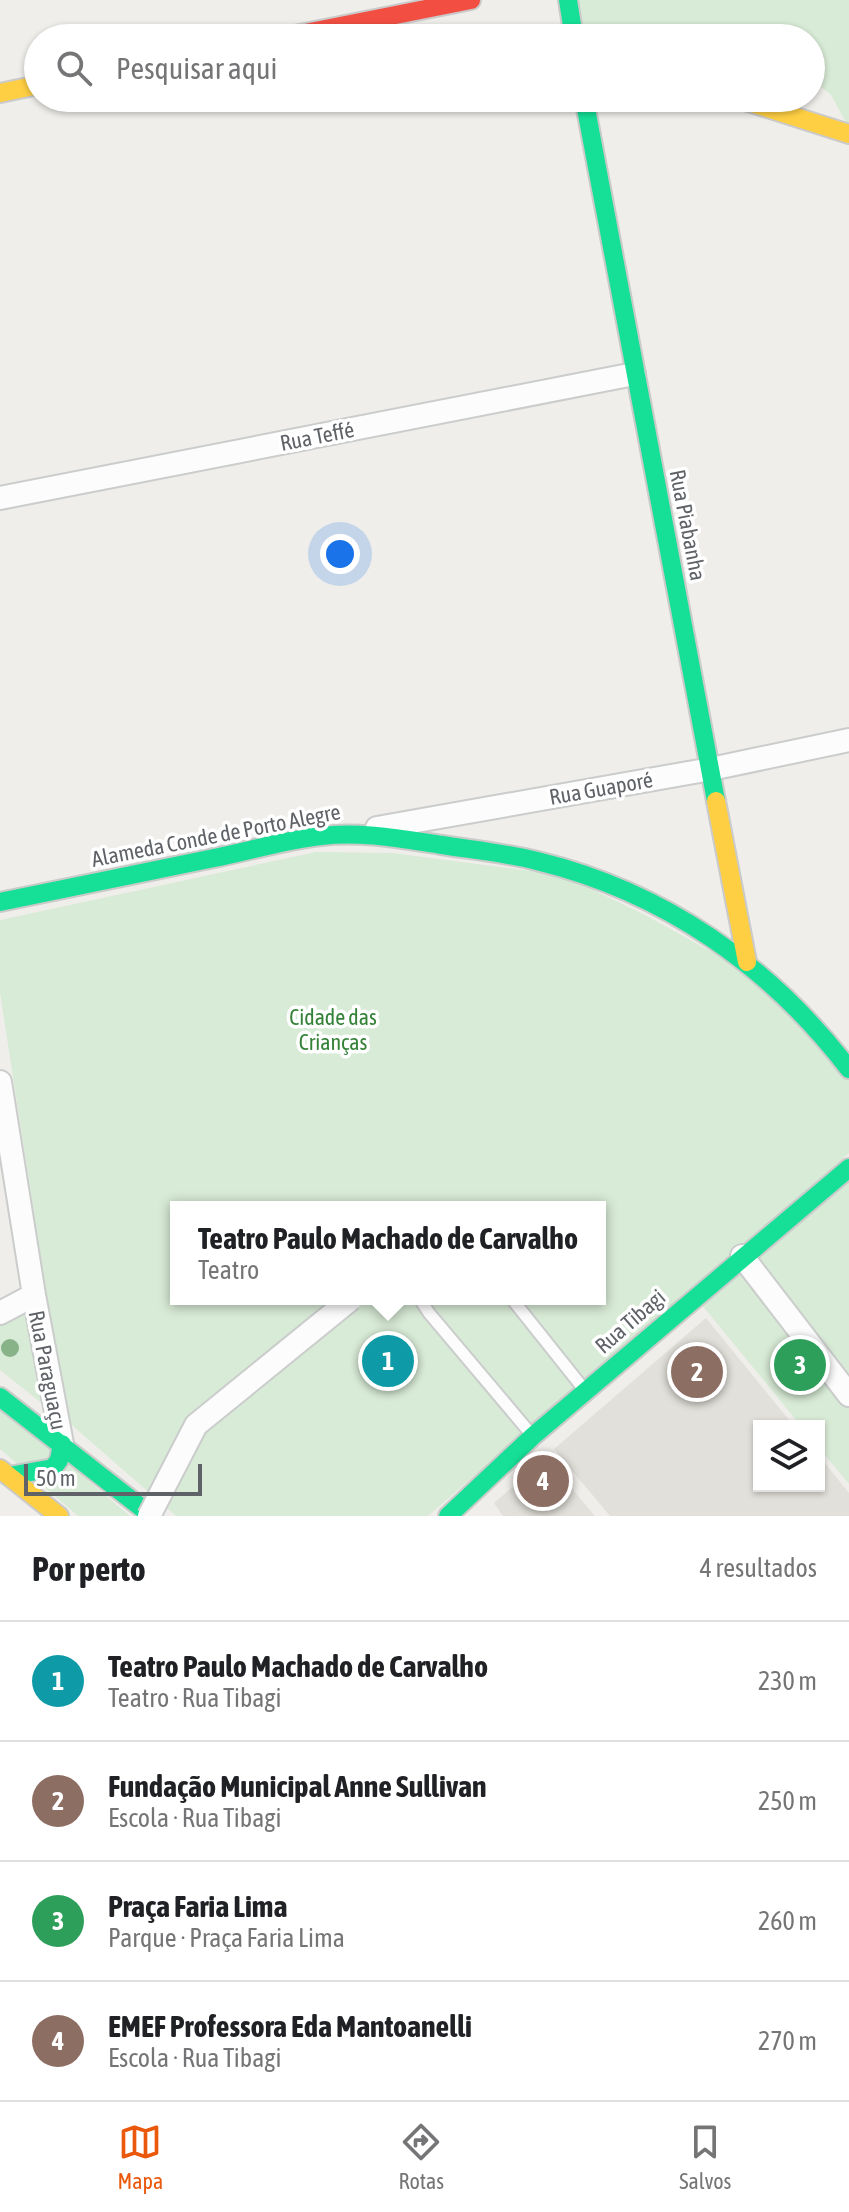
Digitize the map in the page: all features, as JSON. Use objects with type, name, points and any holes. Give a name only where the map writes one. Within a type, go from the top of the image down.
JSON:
[{"type":"main road","points":[[350,24],[471,0]]},
{"type":"main road","points":[[568,0],[572,24]]},
{"type":"main road","points":[[0,93],[24,88]]},
{"type":"main road","name":"Rua Piabanha","points":[[587,112],[747,962]]},
{"type":"main road","points":[[780,112],[849,134]]},
{"type":"main road","name":"Alameda Conde de Porto Alegre","points":[[0,902],[305,839],[352,833],[481,850],[548,864],[596,880],[660,908],[747,962],[807,1016],[849,1069]]},
{"type":"main road","name":"Rua Tibagi","points":[[448,1516],[533,1436],[849,1168]]},
{"type":"main road","points":[[0,1397],[150,1516]]},
{"type":"main road","points":[[4,1473],[53,1468],[59,1460],[62,1444]]},
{"type":"main road","points":[[4,1473],[59,1516]]},
{"type":"street","name":"Rua Teffé","points":[[0,498],[634,374]]},
{"type":"street","name":"Rua Guaporé","points":[[352,833],[711,769],[849,740]]},
{"type":"street","name":"Rua Paraguaçu","points":[[0,1082],[34,1295],[62,1444]]},
{"type":"street","points":[[742,1256],[849,1395]]},
{"type":"street","name":"Rua Paraguaçu","points":[[0,1313],[34,1295]]},
{"type":"street","points":[[150,1516],[196,1425],[344,1305]]},
{"type":"lane","points":[[424,1305],[533,1436]]},
{"type":"lane","points":[[517,1305],[586,1391]]},
{"type":"shaded area","points":[[706,1318],[789,1420],[753,1420],[753,1492],[825,1492],[825,1463],[849,1493],[849,1516],[610,1516],[554,1449]]},
{"type":"shaded area","points":[[546,1458],[595,1516],[503,1516],[494,1503]]},
{"type":"green space","points":[[574,0],[849,0],[849,128],[825,90],[825,24],[578,24]]},
{"type":"green space","name":"Cidade das Crianças","points":[[316,852],[392,853],[562,875],[645,915],[757,977],[849,1079],[849,1153],[428,1516],[176,1516],[66,1420],[0,993],[0,920]]},
{"type":"green space","points":[[849,1174],[849,1484],[825,1455],[825,1420],[796,1420],[702,1305]]},
{"type":"green space","points":[[28,1306],[44,1405],[0,1370],[0,1322]]},
{"type":"green space","points":[[0,1406],[130,1516],[78,1516],[0,1449]]},
{"type":"traffic: fast","points":[[568,0],[572,24]]},
{"type":"traffic: fast","points":[[587,112],[716,801]]},
{"type":"traffic: fast","points":[[0,902],[321,836],[382,836],[514,856],[584,875],[629,892],[711,938],[785,997],[849,1069]]},
{"type":"traffic: fast","points":[[448,1516],[533,1436],[849,1168]]},
{"type":"traffic: fast","points":[[0,1397],[152,1516]]},
{"type":"traffic: fast","points":[[9,1476],[53,1468],[59,1460],[62,1444]]},
{"type":"traffic: slow","points":[[0,93],[24,88]]},
{"type":"traffic: slow","points":[[780,112],[849,134]]},
{"type":"traffic: slow","points":[[716,801],[747,962]]},
{"type":"traffic: slow","points":[[0,1469],[59,1516]]},
{"type":"traffic: jam","points":[[350,24],[471,0]]},
{"type":"place","name":"Teatro Paulo Machado de Carvalho","points":[[388,1361]]},
{"type":"place","name":"Praça Faria Lima","points":[[800,1365]]},
{"type":"place","name":"Fundação Municipal Anne Sullivan","points":[[697,1372]]},
{"type":"place","name":"EMEF Professora Eda Mantoanelli","points":[[543,1481]]}]
